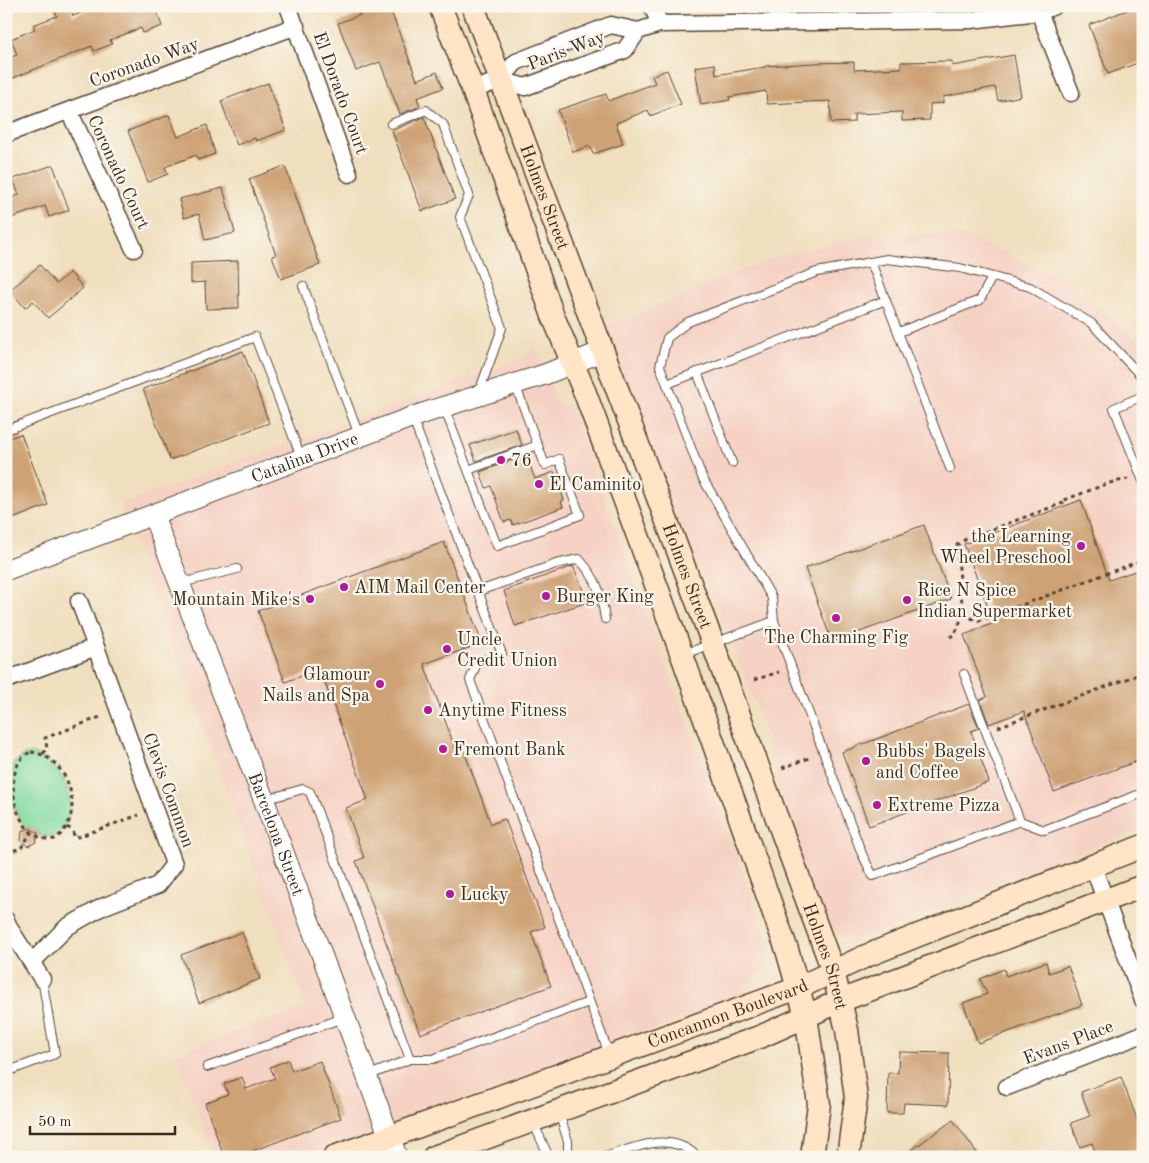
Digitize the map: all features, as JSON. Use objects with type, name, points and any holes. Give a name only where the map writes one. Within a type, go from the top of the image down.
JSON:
[{"type":"main road","name":"Holmes Street","points":[[440,6],[473,90],[553,316],[682,655],[787,950],[806,1016],[819,1104],[812,1157]]},
{"type":"main road","name":"Holmes Street","points":[[473,6],[713,644],[833,971],[847,1030],[856,1098],[848,1157]]},
{"type":"main road","name":"Concannon Boulevard","points":[[334,1157],[393,1147],[610,1055],[798,988],[833,971],[1092,864],[1143,846]]},
{"type":"main road","name":"Concannon Boulevard","points":[[434,1157],[762,1036],[840,1000],[1143,886]]},
{"type":"street","name":"El Dorado Court","points":[[288,6],[349,174]]},
{"type":"street","points":[[652,6],[660,24]]},
{"type":"street","name":"Paris Way","points":[[473,90],[500,80],[516,62],[611,26],[638,31],[660,24],[902,13],[971,20],[1047,9]]},
{"type":"street","points":[[1047,9],[1071,93]]},
{"type":"street","name":"Coronado Way","points":[[6,134],[296,26]]},
{"type":"street","name":"Paris Way","points":[[500,80],[526,87],[625,50],[638,31]]},
{"type":"street","name":"Coronado Court","points":[[69,111],[134,249]]},
{"type":"street","name":"Catalina Drive","points":[[6,570],[412,417],[514,384],[603,351]]},
{"type":"street","name":"Barcelona Street","points":[[153,515],[264,800],[393,1147]]},
{"type":"street","name":"Clevis Common","points":[[32,962],[67,927],[102,907],[158,885],[174,864],[79,601]]},
{"type":"street","points":[[6,680],[96,647]]},
{"type":"street","points":[[1092,864],[1143,1000]]},
{"type":"street","points":[[6,920],[42,979]]},
{"type":"street","name":"Evans Place","points":[[1007,1087],[1143,1034]]},
{"type":"lane","points":[[391,124],[426,110],[443,124],[470,196],[460,217],[502,328],[478,396]]},
{"type":"lane","points":[[1143,378],[1091,323],[1030,287],[960,268],[887,259],[817,272],[688,322],[667,338],[660,366],[702,477],[772,598],[774,621],[862,854],[873,876],[1020,821],[1044,830],[1143,793]]},
{"type":"lane","points":[[871,262],[950,468]]},
{"type":"lane","points":[[899,332],[980,300],[992,277]]},
{"type":"lane","points":[[302,286],[360,437]]},
{"type":"lane","points":[[667,384],[886,300]]},
{"type":"lane","points":[[6,430],[255,337],[302,458]]},
{"type":"lane","points":[[697,372],[732,463]]},
{"type":"lane","points":[[444,407],[497,546],[580,515],[559,459],[545,464],[514,384]]},
{"type":"lane","points":[[1143,396],[1114,408],[1143,481]]},
{"type":"lane","points":[[412,417],[502,654],[478,663],[470,680],[610,1055]]},
{"type":"lane","points":[[468,470],[538,445]]},
{"type":"lane","points":[[478,591],[556,564],[579,559],[592,574],[601,595],[605,619]]},
{"type":"lane","points":[[180,583],[237,568]]},
{"type":"lane","points":[[682,655],[774,621]]},
{"type":"lane","points":[[964,674],[1020,821]]},
{"type":"lane","points":[[264,800],[303,789],[310,792],[410,1059]]},
{"type":"lane","points":[[6,1072],[55,1054],[42,979]]},
{"type":"lane","points":[[367,1076],[410,1059],[433,1059],[589,1002]]},
{"type":"lane","points":[[207,1067],[345,1017]]},
{"type":"lane","points":[[558,1111],[568,1141],[568,1157]]},
{"type":"lane","points":[[533,1120],[550,1157]]},
{"type":"lane","points":[[604,1157],[656,1141],[687,1146],[698,1157]]},
{"type":"path","points":[[950,637],[956,634],[963,615],[957,545],[966,539],[1063,503],[1062,501],[1109,483],[1128,479]]},
{"type":"path","points":[[963,615],[979,621],[1140,561]]},
{"type":"path","points":[[754,680],[782,671]]},
{"type":"path","points":[[986,732],[1143,673]]},
{"type":"path","points":[[43,754],[47,748],[45,738],[110,714]]},
{"type":"path","points":[[14,759],[22,754],[31,752],[43,754],[56,764],[70,790],[72,812],[67,827],[55,839],[47,840],[31,833],[14,814]]},
{"type":"path","points":[[782,768],[798,762]]},
{"type":"path","points":[[67,827],[72,830],[76,838],[146,812]]},
{"type":"path","points":[[6,854],[21,848],[31,833]]},
{"type":"shaded area","points":[[875,234],[964,235],[1063,279],[1143,344],[1143,828],[883,931],[853,940],[833,933],[826,925],[783,811],[768,739],[718,606],[680,533],[604,328],[773,257]]},
{"type":"shaded area","points":[[536,348],[556,400],[571,409],[764,930],[767,949],[766,967],[748,988],[732,1000],[307,1157],[213,1157],[177,1053],[306,1006],[120,504],[462,381],[520,359]]},
{"type":"green space","points":[[32,754],[41,757],[57,769],[70,797],[69,816],[65,825],[55,836],[39,836],[36,830],[31,827],[26,828],[12,805],[9,779],[13,776],[12,765],[24,755]]},
{"type":"building","points":[[53,6],[70,6],[73,16],[99,6],[155,6],[162,26],[143,33],[141,28],[110,40],[112,44],[94,51],[92,46],[6,81],[6,59],[17,55],[11,39],[35,29],[33,25],[57,16]]},
{"type":"building","points":[[357,6],[389,6],[417,80],[437,72],[443,88],[417,98],[420,106],[400,114],[380,62],[356,71],[338,23],[360,15]]},
{"type":"building","points":[[1137,6],[1143,6],[1143,61],[1108,74],[1089,25]]},
{"type":"building","points":[[1014,55],[1021,96],[998,101],[995,87],[943,97],[943,103],[930,104],[930,120],[902,121],[902,112],[854,114],[854,122],[831,123],[830,101],[767,104],[766,91],[729,97],[730,100],[701,105],[695,67],[715,64],[716,75],[765,66],[854,62],[854,70],[901,68],[901,62],[952,61],[952,66]]},
{"type":"building","points":[[667,70],[681,104],[650,116],[648,110],[616,123],[623,144],[593,154],[590,146],[573,152],[558,110],[606,94],[608,101],[655,83],[652,76]]},
{"type":"building","points":[[268,83],[286,130],[256,141],[255,138],[237,145],[221,101]]},
{"type":"building","points":[[169,115],[178,137],[207,125],[215,154],[198,160],[196,155],[165,167],[168,174],[148,182],[128,131]]},
{"type":"building","points":[[424,117],[455,199],[422,211],[392,131]]},
{"type":"building","points":[[53,165],[69,210],[49,217],[45,206],[6,220],[6,200],[19,195],[13,179]]},
{"type":"building","points":[[285,166],[320,265],[281,279],[272,256],[276,255],[249,179]]},
{"type":"building","points":[[223,188],[235,233],[205,240],[199,214],[184,218],[179,199]]},
{"type":"building","points":[[238,261],[239,308],[206,309],[205,282],[191,283],[191,263]]},
{"type":"building","points":[[40,265],[56,284],[70,272],[83,288],[48,318],[33,301],[25,308],[10,290]]},
{"type":"building","points":[[243,351],[269,423],[170,460],[143,389]]},
{"type":"building","points":[[516,429],[522,445],[476,461],[470,445]]},
{"type":"building","points":[[21,434],[48,505],[10,520],[6,511],[6,439]]},
{"type":"building","points":[[526,455],[535,479],[554,472],[564,500],[561,502],[563,507],[513,525],[511,520],[504,522],[491,486],[486,488],[480,472]]},
{"type":"building","points":[[1081,500],[1109,580],[1138,570],[1143,583],[1143,759],[1054,792],[1024,711],[989,724],[980,700],[987,697],[964,635],[994,623],[964,544]]},
{"type":"building","points":[[924,525],[951,599],[832,642],[805,568]]},
{"type":"building","points":[[444,542],[482,643],[424,664],[457,753],[464,751],[491,824],[505,819],[545,927],[531,932],[551,986],[420,1034],[356,861],[364,858],[346,808],[368,800],[320,669],[285,682],[258,611]]},
{"type":"building","name":"Burger King","points":[[573,566],[588,602],[515,626],[504,591]]},
{"type":"building","points":[[969,704],[979,728],[971,731],[989,782],[869,826],[842,752]]},
{"type":"building","points":[[30,828],[38,833],[36,842],[28,846],[21,841],[22,831]]},
{"type":"building","points":[[242,932],[260,979],[199,1003],[181,955]]},
{"type":"building","points":[[1046,962],[1049,973],[1068,966],[1082,1005],[978,1043],[963,1003],[987,994],[980,979],[1004,969],[1006,976]]},
{"type":"building","points":[[899,1052],[949,1053],[948,1105],[904,1103],[903,1113],[887,1113],[888,1073],[898,1073]]},
{"type":"building","points":[[288,1060],[292,1071],[320,1061],[341,1118],[236,1157],[224,1157],[205,1103],[228,1094],[224,1084],[242,1077],[246,1089],[275,1078],[270,1067]]},
{"type":"building","points":[[1121,1077],[1143,1135],[1143,1157],[1097,1157],[1092,1143],[1080,1147],[1071,1123],[1090,1116],[1081,1092]]},
{"type":"building","points":[[953,1120],[980,1157],[902,1157]]},
{"type":"place","name":"76","points":[[501,460]]},
{"type":"place","name":"El Caminito","points":[[539,484]]},
{"type":"place","name":"the Learning Wheel Preschool","points":[[1081,546]]},
{"type":"place","name":"AIM Mail Center","points":[[344,587]]},
{"type":"place","name":"Burger King","points":[[546,596]]},
{"type":"place","name":"Mountain Mike's","points":[[310,599]]},
{"type":"place","name":"Rice N Spice Indian Supermarket","points":[[907,600]]},
{"type":"place","name":"The Charming Fig","points":[[836,618]]},
{"type":"place","name":"Uncle Credit Union","points":[[447,649]]},
{"type":"place","name":"Glamour Nails and Spa","points":[[380,684]]},
{"type":"place","name":"Anytime Fitness","points":[[428,710]]},
{"type":"place","name":"Fremont Bank","points":[[443,749]]},
{"type":"place","name":"Bubbs' Bagels and Coffee","points":[[866,761]]},
{"type":"place","name":"Extreme Pizza","points":[[877,805]]},
{"type":"place","name":"Lucky","points":[[450,894]]}]
